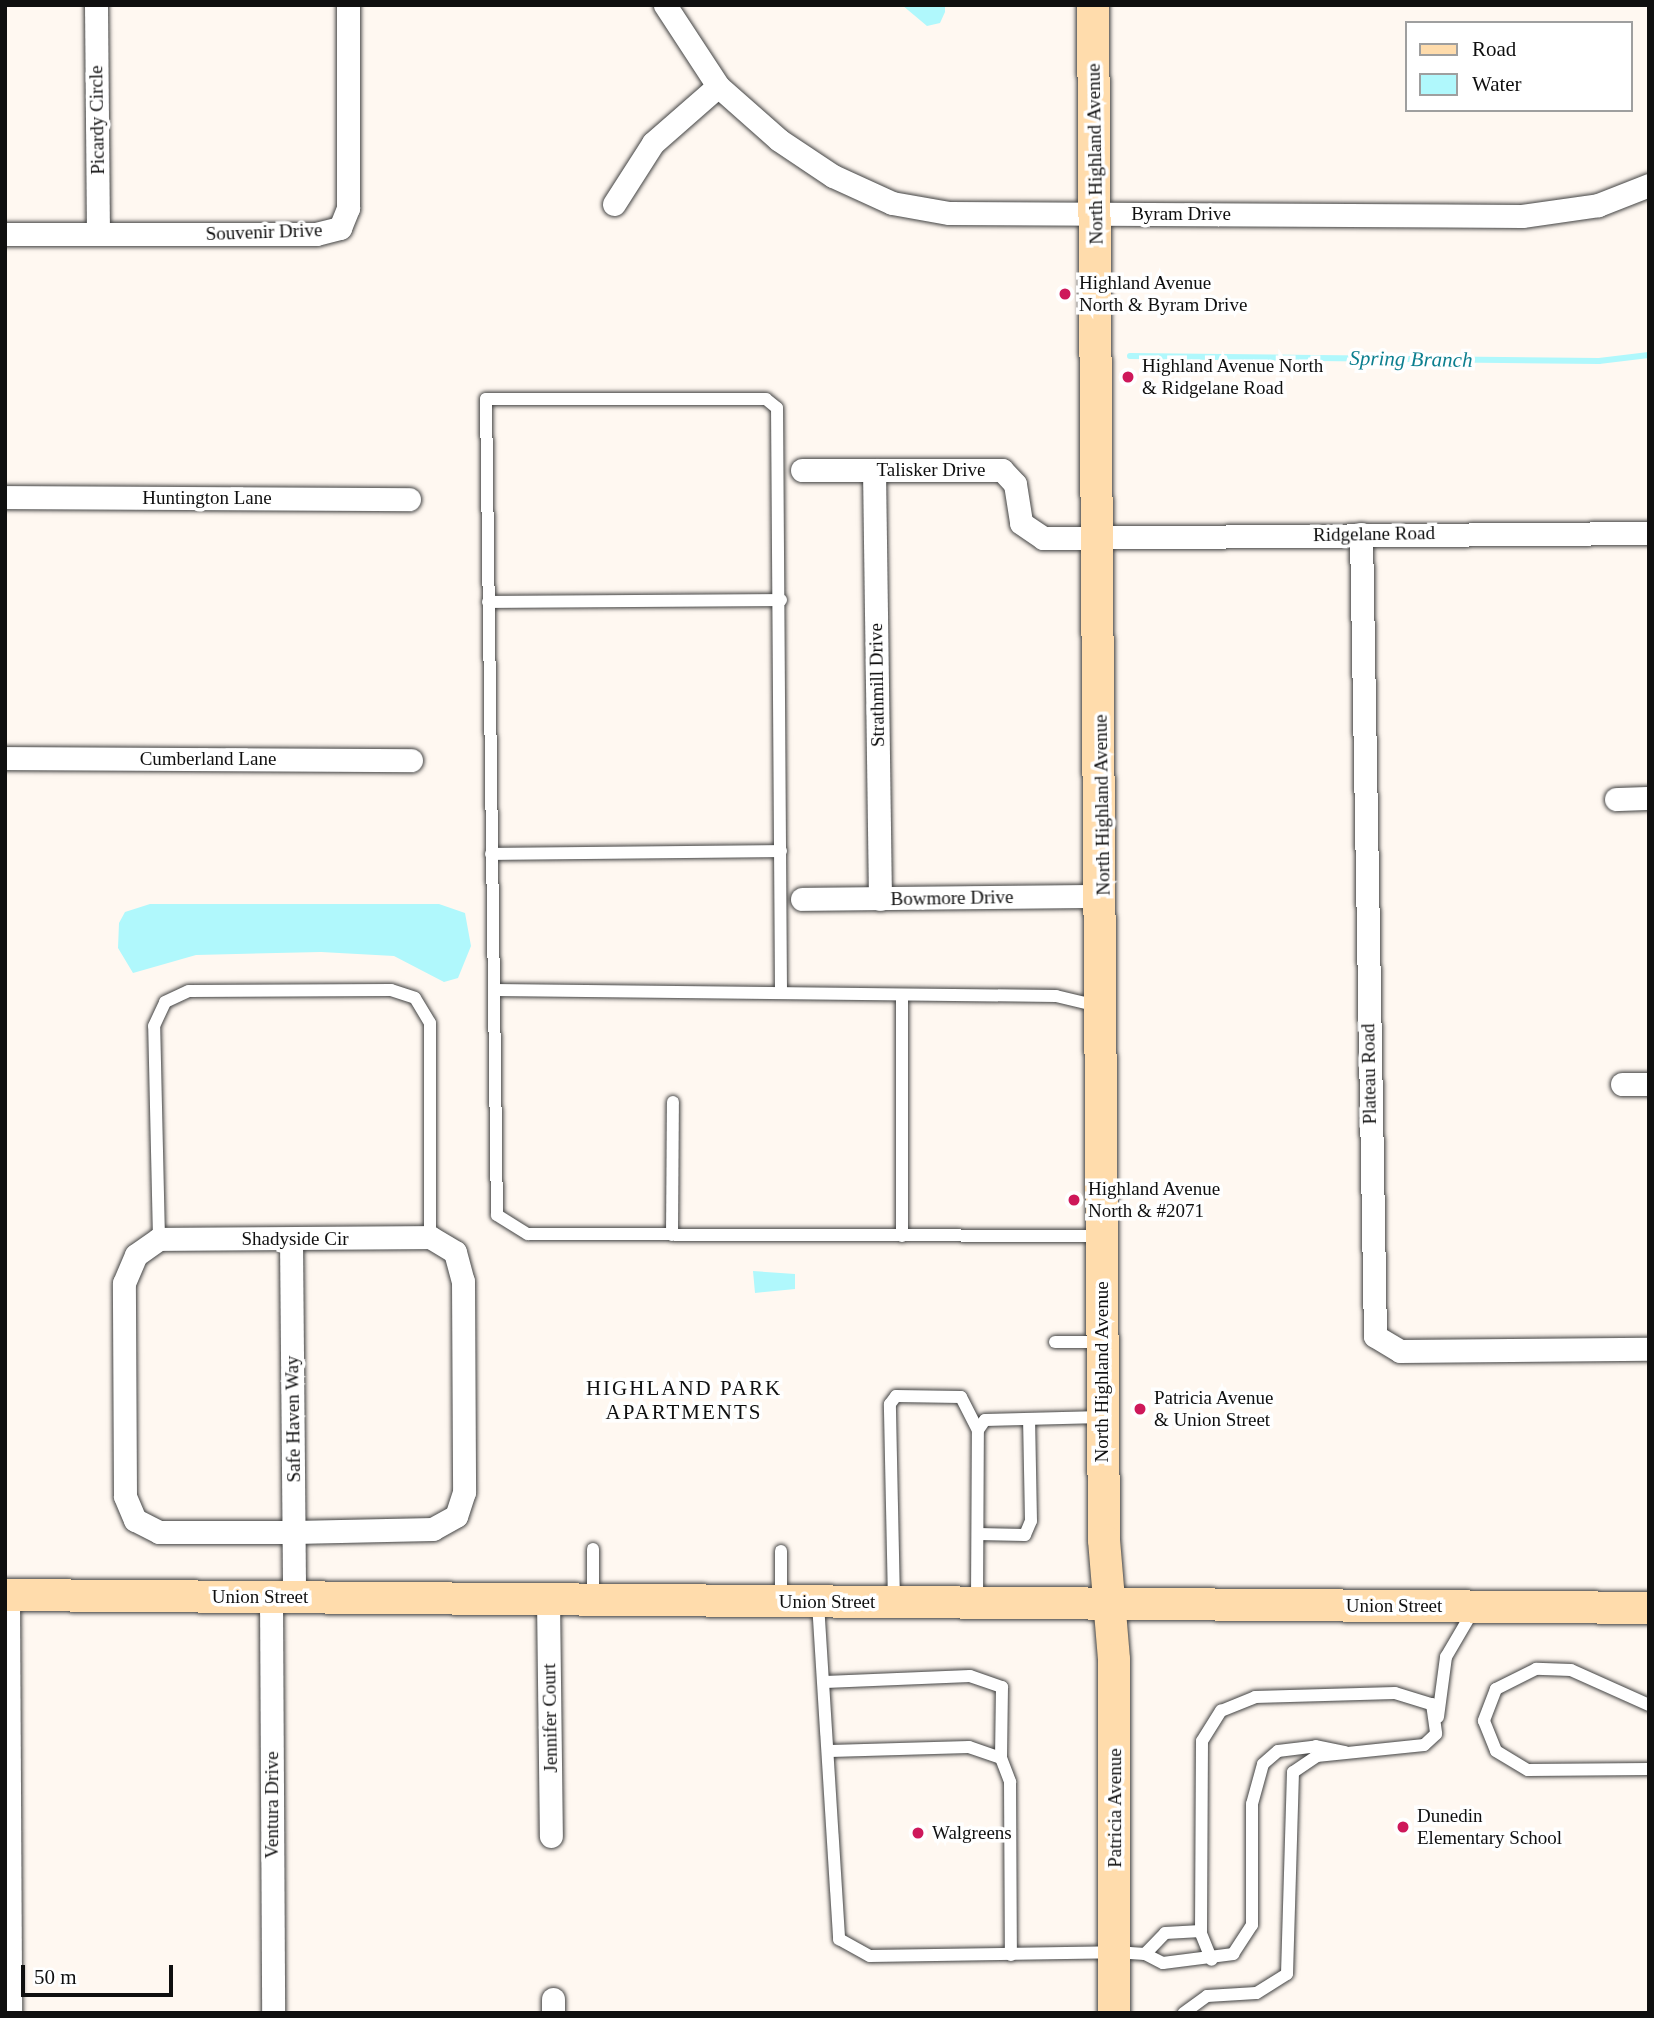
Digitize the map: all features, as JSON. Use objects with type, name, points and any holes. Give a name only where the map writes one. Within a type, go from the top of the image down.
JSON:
[{"type":"street","name":"Picardy Circle","points":[[96,5],[98,234]]},
{"type":"street","name":"Souvenir Drive","points":[[5,234],[316,234],[340,228],[348,208],[348,5]]},
{"type":"street","name":"Byram Drive","points":[[665,5],[718,86],[800,155],[892,203],[949,213],[1522,216],[1598,205],[1649,185]]},
{"type":"street","name":"North Highland Avenue","points":[[1093,5],[1104,1007],[1102,1342],[1110,1604]]},
{"type":"street","points":[[614,204],[653,144],[718,86]]},
{"type":"street","name":"Talisker Drive","points":[[802,470],[1002,470],[1015,484],[1027,530],[1043,538],[1099,537]]},
{"type":"street","name":"Strathmill Drive","points":[[874,470],[880,899]]},
{"type":"street","name":"Huntington Lane","points":[[5,497],[409,499]]},
{"type":"street","name":"Ridgelane Road","points":[[1099,537],[1649,533]]},
{"type":"street","name":"Plateau Road","points":[[1361,534],[1375,1336],[1400,1351],[1649,1349]]},
{"type":"street","name":"Cumberland Lane","points":[[5,758],[411,760]]},
{"type":"street","points":[[1616,799],[1649,798]]},
{"type":"street","name":"Bowmore Drive","points":[[802,899],[1102,896]]},
{"type":"street","points":[[1622,1084],[1649,1084]]},
{"type":"street","points":[[159,1240],[136,1255],[124,1283],[125,1496],[135,1520],[159,1532],[294,1532],[433,1529],[456,1516],[464,1492],[463,1281],[455,1252],[430,1237]]},
{"type":"street","name":"Shadyside Cir","points":[[159,1240],[430,1237]]},
{"type":"street","name":"Safe Haven Way","points":[[283,1597],[294,1532],[291,1240]]},
{"type":"street","points":[[7,1595],[10,2013]]},
{"type":"street","name":"Union Street","points":[[7,1595],[1649,1608]]},
{"type":"street","name":"Ventura Drive","points":[[273,2013],[283,1597]]},
{"type":"street","name":"Jennifer Court","points":[[548,1600],[551,1836]]},
{"type":"street","name":"Patricia Avenue","points":[[1110,1604],[1130,1953],[1114,2013]]},
{"type":"lane","points":[[781,992],[781,600],[777,408],[766,399],[486,399],[497,1214],[528,1234],[1101,1236]]},
{"type":"lane","points":[[488,602],[781,600]]},
{"type":"lane","points":[[491,854],[781,851]]},
{"type":"lane","points":[[159,1240],[154,1027],[165,1002],[189,991],[391,990],[415,998],[430,1023],[430,1237]]},
{"type":"lane","points":[[495,990],[781,992],[902,997],[1056,996],[1104,1007]]},
{"type":"lane","points":[[902,997],[902,1236]]},
{"type":"lane","points":[[673,1102],[673,1235]]},
{"type":"lane","points":[[1055,1342],[1102,1342]]},
{"type":"lane","points":[[894,1602],[890,1404],[896,1395],[961,1396],[978,1430],[977,1603]]},
{"type":"lane","points":[[978,1430],[985,1420],[1103,1417]]},
{"type":"lane","points":[[978,1534],[1025,1535],[1031,1521],[1029,1419]]},
{"type":"lane","points":[[593,1549],[593,1600]]},
{"type":"lane","points":[[781,1551],[781,1601]]},
{"type":"lane","points":[[818,1602],[830,1751],[839,1938],[870,1956],[1130,1953],[1163,1964],[1213,1960],[1233,1954],[1252,1925],[1252,1804],[1263,1764],[1278,1751],[1316,1746],[1345,1752]]},
{"type":"lane","points":[[1184,2013],[1207,1996],[1256,1993],[1287,1974],[1293,1772],[1317,1756],[1424,1745],[1436,1734],[1454,1635],[1477,1607]]},
{"type":"lane","points":[[1649,1705],[1571,1670],[1536,1669],[1496,1689],[1484,1721],[1496,1751],[1520,1768],[1649,1769]]},
{"type":"lane","points":[[825,1682],[970,1676],[1002,1687],[1001,1758],[1010,1782],[1012,1955]]},
{"type":"lane","points":[[1213,1960],[1200,1931],[1202,1741],[1221,1711],[1255,1696],[1395,1693],[1418,1695],[1438,1717]]},
{"type":"lane","points":[[830,1751],[969,1747],[1001,1758]]},
{"type":"lane","points":[[1130,1953],[1165,1933],[1200,1931]]},
{"type":"water","points":[[902,5],[945,5],[945,12],[940,23],[927,26]]},
{"type":"water","points":[[150,904],[439,904],[465,913],[471,946],[458,978],[444,982],[394,956],[321,952],[196,955],[133,973],[118,948],[119,923],[125,912]]},
{"type":"water","points":[[753,1271],[795,1274],[795,1289],[755,1293]]},
{"type":"waterway","name":"Spring Branch","points":[[1130,356],[1599,361],[1649,355]]},
{"type":"place","name":"Highland Avenue North & Byram Drive","points":[[1065,294]]},
{"type":"place","name":"Highland Avenue North & Ridgelane Road","points":[[1128,377]]},
{"type":"place","name":"Highland Avenue North & #2071","points":[[1074,1200]]},
{"type":"place","name":"Patricia Avenue & Union Street","points":[[1140,1409]]},
{"type":"place","name":"Dunedin Elementary School","points":[[1403,1827]]},
{"type":"place","name":"Walgreens","points":[[918,1833]]},
{"type":"district","name":"HIGHLAND PARK APARTMENTS","points":[[684,1400]]}]
